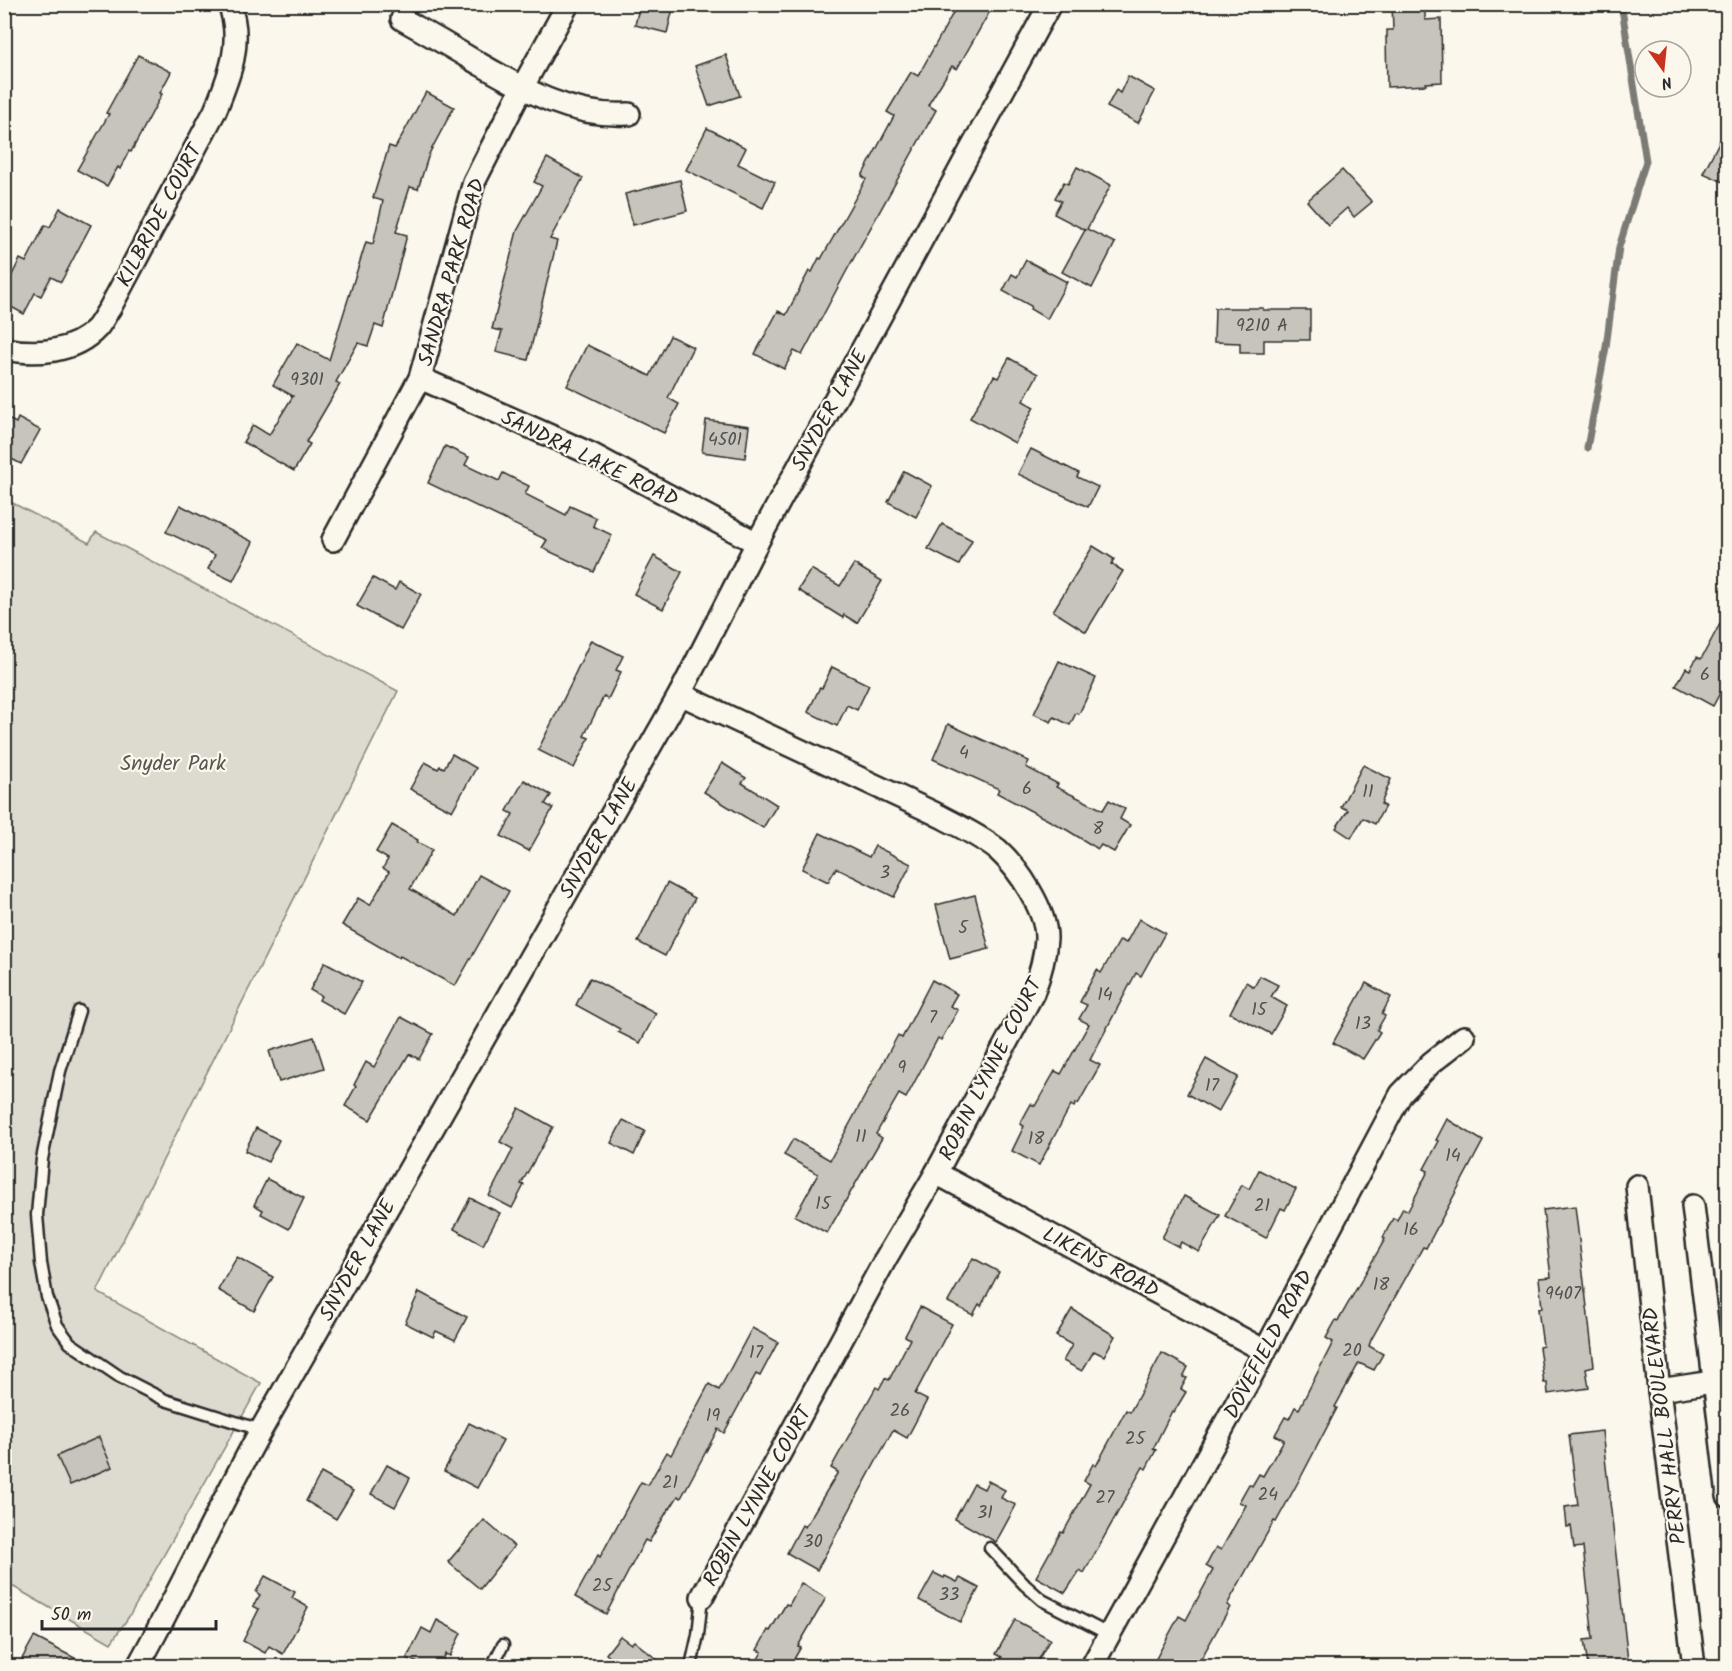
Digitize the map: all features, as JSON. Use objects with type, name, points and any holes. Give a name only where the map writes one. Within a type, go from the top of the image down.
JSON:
[{"type":"street","name":"KILBRIDE COURT","points":[[4,349],[39,352],[72,345],[97,327],[110,308],[215,111],[228,80],[234,60],[236,31],[229,4]]},
{"type":"street","name":"SANDRA PARK ROAD","points":[[333,540],[420,378],[474,182],[568,4]]},
{"type":"street","name":"SNYDER LANE","points":[[138,1666],[180,1590],[261,1430],[680,694],[757,543],[1050,4]]},
{"type":"street","points":[[402,19],[522,88],[574,109],[595,113],[629,114]]},
{"type":"street","name":"SANDRA LAKE ROAD","points":[[420,378],[591,454],[757,543]]},
{"type":"street","name":"ROBIN LYNNE COURT","points":[[680,694],[970,832],[997,850],[1013,865],[1025,882],[1042,918],[1046,936],[1041,971],[1033,993],[702,1597]]},
{"type":"street","name":"DOVEFIELD ROAD","points":[[1092,1666],[1265,1351],[1401,1094],[1431,1063],[1464,1037]]},
{"type":"street","name":"LIKENS ROAD","points":[[936,1173],[1265,1351]]},
{"type":"street","name":"PERRY HALL BOULEVARD","points":[[1637,1186],[1659,1390],[1694,1666]]},
{"type":"street","points":[[1693,1206],[1720,1381],[1728,1496]]},
{"type":"street","points":[[1659,1390],[1720,1381]]},
{"type":"lane","points":[[79,1011],[60,1071],[42,1159],[38,1203],[41,1263],[47,1297],[57,1325],[70,1343],[129,1382],[165,1400],[261,1430]]},
{"type":"lane","points":[[990,1548],[1042,1600],[1110,1635]]},
{"type":"lane","points":[[691,1666],[698,1635],[702,1597]]},
{"type":"lane","points":[[492,1666],[503,1645]]},
{"type":"green space","name":"Snyder Park","points":[[5,499],[89,543],[96,532],[398,691],[97,1292],[261,1383],[130,1615],[111,1643],[5,1582]]},
{"type":"building","points":[[640,4],[674,4],[667,33],[635,25]]},
{"type":"building","points":[[958,4],[994,4],[957,69],[952,66],[928,105],[936,110],[802,355],[794,351],[784,369],[755,354],[778,311],[786,315],[809,271],[812,272],[819,258],[821,259],[866,179],[862,176],[894,116],[887,112],[911,72],[918,76]]},
{"type":"building","points":[[1392,4],[1425,4],[1425,20],[1441,19],[1442,82],[1387,87],[1386,37],[1387,30],[1393,30]]},
{"type":"building","points":[[138,55],[171,72],[131,152],[129,151],[120,169],[118,167],[107,186],[77,170],[109,114],[106,113]]},
{"type":"building","points":[[726,55],[740,96],[709,106],[695,66]]},
{"type":"building","points":[[1128,76],[1155,91],[1138,123],[1107,107],[1116,90],[1120,93]]},
{"type":"building","points":[[426,92],[454,107],[429,154],[418,189],[410,187],[396,232],[407,235],[383,328],[375,325],[368,346],[358,343],[336,382],[340,384],[306,442],[310,444],[294,471],[243,442],[253,425],[269,435],[293,396],[273,385],[297,343],[329,360],[366,242],[373,244],[383,201],[373,198],[389,146],[395,148]]},
{"type":"building","points":[[1728,125],[1728,184],[1703,173]]},
{"type":"building","points":[[707,128],[746,148],[738,164],[775,182],[763,208],[686,170]]},
{"type":"building","points":[[547,158],[583,178],[550,239],[557,241],[528,360],[496,352],[502,331],[492,329],[517,231],[542,186],[534,182]]},
{"type":"building","points":[[1077,167],[1111,185],[1087,229],[1115,243],[1092,288],[1062,272],[1085,230],[1054,214],[1061,201],[1055,198],[1064,182],[1068,184]]},
{"type":"building","points":[[1342,170],[1372,202],[1354,217],[1347,208],[1328,225],[1307,201]]},
{"type":"building","points":[[680,180],[687,211],[633,225],[625,194]]},
{"type":"building","points":[[60,208],[91,225],[61,282],[51,277],[41,296],[35,293],[24,314],[4,303],[4,273],[11,277],[20,259],[26,262],[45,225],[50,227]]},
{"type":"building","points":[[1026,260],[1067,282],[1047,319],[1030,309],[1031,306],[1003,291],[1012,274],[1017,277]]},
{"type":"building","points":[[1215,308],[1310,310],[1310,340],[1264,340],[1264,353],[1240,353],[1240,343],[1214,342]]},
{"type":"building","points":[[670,336],[693,347],[668,398],[679,404],[664,433],[567,386],[587,345],[650,376]]},
{"type":"building","points":[[1009,358],[1038,374],[1023,401],[1034,407],[1015,443],[970,418],[994,376],[998,378]]},
{"type":"building","points":[[4,417],[16,423],[18,418],[40,430],[21,464],[4,455]]},
{"type":"building","points":[[706,420],[749,426],[745,458],[702,452]]},
{"type":"building","points":[[445,446],[469,457],[465,465],[499,481],[503,473],[529,486],[525,494],[566,515],[570,506],[596,518],[593,526],[612,535],[594,572],[542,548],[547,540],[428,483]]},
{"type":"building","points":[[1031,449],[1079,473],[1077,477],[1098,487],[1088,507],[1018,474]]},
{"type":"building","points":[[904,471],[932,486],[916,517],[888,502]]},
{"type":"building","points":[[180,505],[253,542],[233,581],[208,569],[215,555],[166,532]]},
{"type":"building","points":[[942,524],[972,540],[959,565],[928,549]]},
{"type":"building","points":[[1093,546],[1114,559],[1111,564],[1123,571],[1086,632],[1053,611]]},
{"type":"building","points":[[654,556],[682,572],[663,609],[634,594]]},
{"type":"building","points":[[854,564],[882,581],[857,623],[844,615],[843,618],[798,590],[811,569],[840,586]]},
{"type":"building","points":[[373,578],[395,590],[399,582],[421,594],[401,630],[357,606]]},
{"type":"building","points":[[1728,609],[1728,678],[1713,706],[1676,686],[1686,668],[1690,670],[1697,657],[1701,659]]},
{"type":"building","points":[[591,640],[623,656],[616,670],[621,672],[608,699],[604,696],[584,736],[589,738],[574,768],[538,750]]},
{"type":"building","points":[[1059,661],[1096,678],[1079,714],[1076,713],[1070,725],[1054,717],[1051,722],[1034,714]]},
{"type":"building","points":[[832,667],[869,685],[857,710],[847,705],[837,726],[808,712]]},
{"type":"building","points":[[948,724],[1029,761],[1026,767],[1058,784],[1056,787],[1103,810],[1109,800],[1125,809],[1120,819],[1130,825],[1114,852],[1101,845],[1098,849],[997,793],[999,789],[933,759]]},
{"type":"building","points":[[452,754],[476,768],[452,811],[410,789],[425,762],[438,769],[440,766],[444,768]]},
{"type":"building","points":[[722,763],[746,778],[742,783],[777,805],[763,828],[704,792]]},
{"type":"building","points":[[1363,765],[1391,779],[1381,804],[1385,806],[1375,824],[1363,818],[1351,838],[1336,828],[1348,810],[1341,807]]},
{"type":"building","points":[[524,780],[551,795],[545,804],[553,808],[529,851],[501,836],[513,814],[507,811]]},
{"type":"building","points":[[392,825],[432,850],[410,889],[457,916],[479,875],[509,891],[455,986],[400,956],[399,958],[342,925],[358,898],[370,905],[389,872],[383,868],[388,859],[376,852]]},
{"type":"building","points":[[820,833],[869,857],[875,846],[911,864],[894,897],[836,868],[828,882],[802,869]]},
{"type":"building","points":[[667,883],[695,898],[665,956],[638,942]]},
{"type":"building","points":[[975,895],[989,949],[950,959],[936,905]]},
{"type":"building","points":[[1139,919],[1165,933],[1141,976],[1136,973],[1090,1060],[1100,1065],[1078,1104],[1076,1103],[1074,1107],[1071,1105],[1039,1165],[1012,1151],[1024,1126],[1020,1124],[1031,1104],[1035,1106],[1055,1071],[1061,1074],[1089,1024],[1079,1019],[1087,1005],[1080,1002],[1097,970],[1101,973],[1120,940],[1126,943]]},
{"type":"building","points":[[325,962],[362,982],[344,1014],[319,1000],[321,996],[310,990]]},
{"type":"building","points":[[1260,976],[1278,985],[1271,997],[1287,1006],[1271,1034],[1230,1013],[1246,982],[1254,987]]},
{"type":"building","points":[[590,978],[656,1013],[640,1043],[618,1032],[620,1029],[576,1005]]},
{"type":"building","points":[[932,980],[957,994],[950,1006],[958,1010],[941,1040],[938,1038],[906,1098],[899,1094],[876,1134],[882,1138],[827,1233],[795,1216],[818,1174],[784,1155],[793,1139],[830,1160],[898,1035],[902,1038]]},
{"type":"building","points":[[1366,983],[1391,997],[1382,1014],[1385,1016],[1377,1030],[1380,1032],[1363,1059],[1333,1043]]},
{"type":"building","points":[[401,1017],[433,1034],[419,1059],[409,1054],[370,1120],[345,1106],[366,1062],[374,1067]]},
{"type":"building","points":[[314,1037],[324,1068],[279,1082],[269,1051]]},
{"type":"building","points":[[1206,1059],[1238,1077],[1218,1112],[1187,1094]]},
{"type":"building","points":[[519,1108],[553,1127],[521,1184],[524,1185],[512,1208],[489,1196],[513,1149],[500,1142]]},
{"type":"building","points":[[1447,1119],[1483,1141],[1426,1248],[1423,1247],[1371,1340],[1369,1346],[1383,1354],[1374,1370],[1359,1363],[1302,1475],[1227,1605],[1230,1607],[1197,1666],[1152,1666],[1179,1616],[1186,1620],[1213,1570],[1206,1566],[1216,1547],[1221,1550],[1246,1505],[1239,1502],[1249,1484],[1252,1486],[1259,1474],[1263,1476],[1284,1440],[1275,1435],[1285,1417],[1289,1419],[1295,1407],[1299,1409],[1333,1342],[1326,1338],[1385,1239],[1383,1238],[1393,1218],[1397,1220],[1403,1208],[1408,1211],[1428,1171],[1424,1169],[1439,1141],[1436,1140]]},
{"type":"building","points":[[623,1120],[645,1131],[634,1155],[611,1143]]},
{"type":"building","points":[[256,1128],[279,1140],[268,1162],[245,1151]]},
{"type":"building","points":[[1259,1170],[1296,1189],[1285,1210],[1281,1208],[1266,1238],[1225,1216],[1242,1185],[1249,1189]]},
{"type":"building","points":[[267,1179],[304,1198],[289,1229],[261,1214],[263,1210],[254,1205]]},
{"type":"building","points":[[1184,1196],[1220,1215],[1199,1252],[1181,1242],[1179,1247],[1162,1238]]},
{"type":"building","points":[[470,1198],[500,1213],[483,1245],[454,1229]]},
{"type":"building","points":[[1575,1206],[1594,1366],[1586,1368],[1589,1388],[1548,1394],[1547,1383],[1544,1383],[1539,1347],[1543,1346],[1538,1309],[1542,1308],[1539,1278],[1551,1277],[1543,1210]]},
{"type":"building","points":[[237,1257],[273,1277],[254,1311],[218,1290]]},
{"type":"building","points":[[973,1258],[999,1272],[981,1306],[979,1304],[973,1315],[948,1302]]},
{"type":"building","points":[[419,1292],[467,1317],[455,1340],[436,1331],[433,1337],[405,1323]]},
{"type":"building","points":[[920,1307],[952,1324],[915,1394],[927,1400],[907,1438],[893,1430],[817,1570],[787,1553],[802,1525],[805,1527],[838,1472],[831,1468],[876,1387],[879,1389],[885,1378],[889,1380],[910,1339],[905,1336]]},
{"type":"building","points":[[1072,1309],[1115,1336],[1104,1356],[1094,1351],[1082,1371],[1063,1361],[1072,1345],[1056,1336]]},
{"type":"building","points":[[752,1328],[778,1342],[760,1376],[756,1374],[724,1433],[718,1429],[681,1498],[678,1496],[669,1508],[649,1542],[645,1540],[606,1614],[575,1597],[641,1482],[648,1485],[667,1452],[671,1455],[709,1384],[719,1390]]},
{"type":"building","points":[[1162,1353],[1188,1367],[1183,1377],[1187,1378],[1181,1389],[1186,1392],[1174,1412],[1172,1411],[1146,1469],[1143,1467],[1084,1573],[1080,1570],[1065,1593],[1036,1577],[1090,1484],[1084,1481],[1093,1464],[1096,1466],[1126,1410],[1130,1412]]},
{"type":"building","points":[[469,1423],[503,1440],[477,1488],[444,1471]]},
{"type":"building","points":[[1602,1431],[1628,1661],[1620,1662],[1621,1666],[1588,1666],[1584,1640],[1593,1639],[1583,1547],[1574,1548],[1571,1526],[1567,1527],[1565,1507],[1578,1505],[1569,1435]]},
{"type":"building","points":[[99,1437],[112,1467],[70,1485],[57,1456]]},
{"type":"building","points":[[387,1465],[410,1478],[395,1507],[371,1494]]},
{"type":"building","points":[[321,1473],[353,1491],[336,1519],[306,1501]]},
{"type":"building","points":[[988,1481],[1005,1490],[1001,1498],[1016,1505],[996,1542],[955,1519],[974,1484],[984,1489]]},
{"type":"building","points":[[484,1520],[514,1546],[480,1589],[448,1562]]},
{"type":"building","points":[[934,1573],[957,1582],[960,1578],[979,1588],[960,1622],[919,1600]]},
{"type":"building","points":[[265,1576],[295,1592],[292,1598],[308,1607],[283,1654],[269,1646],[265,1653],[243,1641],[259,1609],[253,1606],[260,1595],[256,1592]]},
{"type":"building","points":[[801,1583],[826,1598],[798,1646],[801,1647],[790,1666],[754,1666],[762,1652],[757,1650],[768,1630],[770,1631],[786,1604],[789,1605]]},
{"type":"building","points":[[437,1620],[461,1633],[450,1656],[446,1654],[439,1666],[424,1666],[407,1658],[422,1628],[431,1633]]},
{"type":"building","points":[[1015,1620],[1050,1639],[1035,1666],[996,1666],[1002,1657],[996,1654]]},
{"type":"building","points":[[620,1636],[631,1644],[634,1641],[665,1666],[621,1666],[606,1654]]},
{"type":"building","points":[[34,1637],[90,1666],[18,1666]]},
{"type":"waterway","points":[[1587,448],[1606,347],[1619,247],[1646,161],[1620,4]]}]
